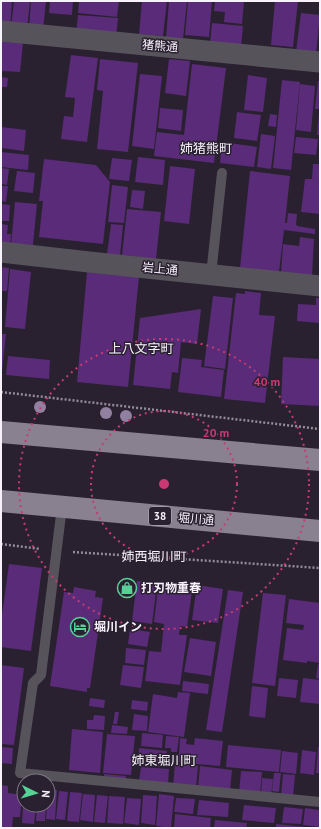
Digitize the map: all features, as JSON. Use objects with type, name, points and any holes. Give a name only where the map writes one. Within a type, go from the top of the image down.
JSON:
[{"type":"main road","points":[[1,432],[320,460]]},
{"type":"main road","name":"堀川通","points":[[1,501],[320,531]]},
{"type":"street","name":"猪熊通","points":[[1,31],[320,62]]},
{"type":"street","name":"岩上通","points":[[1,252],[320,286]]},
{"type":"lane","points":[[211,275],[222,173]]},
{"type":"lane","points":[[62,507],[41,675],[33,683],[20,773],[320,802]]},
{"type":"path","points":[[1,392],[320,428]]},
{"type":"path","points":[[1,544],[56,551],[320,568]]},
{"type":"building","points":[[1,1],[12,1],[10,27],[1,26]]},
{"type":"building","points":[[14,1],[30,1],[27,29],[11,27]]},
{"type":"building","points":[[31,1],[46,1],[43,30],[29,29]]},
{"type":"building","points":[[50,1],[73,1],[72,15],[49,13]]},
{"type":"building","points":[[79,1],[119,1],[117,17],[78,13]]},
{"type":"building","points":[[142,1],[167,1],[163,36],[139,34]]},
{"type":"building","points":[[169,1],[187,1],[183,39],[166,38]]},
{"type":"building","points":[[188,1],[212,1],[209,37],[185,35]]},
{"type":"building","points":[[215,1],[244,2],[242,24],[224,22],[225,12],[214,11]]},
{"type":"building","points":[[275,1],[298,1],[293,47],[271,45]]},
{"type":"building","points":[[301,13],[320,15],[316,54],[296,52]]},
{"type":"building","points":[[78,15],[118,18],[116,38],[76,34]]},
{"type":"building","points":[[212,23],[243,26],[241,47],[210,44]]},
{"type":"building","points":[[1,41],[23,43],[20,72],[1,71]]},
{"type":"building","points":[[71,55],[98,58],[87,142],[61,139],[64,116],[73,117],[75,98],[65,97]]},
{"type":"building","points":[[100,59],[138,63],[128,152],[97,149],[103,91],[97,90]]},
{"type":"building","points":[[169,59],[190,61],[186,96],[165,93]]},
{"type":"building","points":[[192,64],[226,68],[214,163],[154,156],[157,132],[184,135]]},
{"type":"building","points":[[140,74],[162,76],[154,149],[132,146]]},
{"type":"building","points":[[248,75],[267,78],[263,112],[244,110]]},
{"type":"building","points":[[1,77],[8,78],[7,87],[1,87]]},
{"type":"building","points":[[282,80],[300,82],[291,170],[273,168]]},
{"type":"building","points":[[318,81],[320,81],[320,109],[315,109]]},
{"type":"building","points":[[300,84],[315,86],[311,132],[296,130]]},
{"type":"building","points":[[160,108],[183,110],[181,131],[158,128]]},
{"type":"building","points":[[237,112],[261,115],[257,141],[234,138]]},
{"type":"building","points":[[319,113],[320,135],[317,135]]},
{"type":"building","points":[[270,114],[277,115],[276,127],[268,126]]},
{"type":"building","points":[[1,127],[26,130],[24,151],[1,148]]},
{"type":"building","points":[[261,134],[275,136],[271,169],[257,167]]},
{"type":"building","points":[[296,137],[318,139],[316,155],[294,153]]},
{"type":"building","points":[[222,142],[257,147],[254,167],[220,163]]},
{"type":"building","points":[[1,152],[29,155],[28,170],[1,167]]},
{"type":"building","points":[[138,157],[165,160],[163,185],[135,182]]},
{"type":"building","points":[[112,158],[132,160],[129,181],[109,179]]},
{"type":"building","points":[[44,159],[96,165],[110,182],[103,244],[39,237],[43,201],[39,201]]},
{"type":"building","points":[[313,164],[320,164],[320,214],[301,212],[305,179],[312,179]]},
{"type":"building","points":[[170,166],[195,169],[189,224],[164,221]]},
{"type":"building","points":[[1,168],[9,169],[7,185],[1,184]]},
{"type":"building","points":[[17,171],[35,173],[33,193],[14,191]]},
{"type":"building","points":[[250,171],[290,176],[285,223],[287,223],[288,213],[297,214],[297,226],[315,229],[315,234],[284,230],[279,272],[240,268]]},
{"type":"building","points":[[112,185],[128,187],[124,223],[108,222]]},
{"type":"building","points":[[1,186],[8,186],[6,202],[1,201]]},
{"type":"building","points":[[132,190],[145,191],[143,209],[130,207]]},
{"type":"building","points":[[15,202],[37,204],[33,245],[11,244]]},
{"type":"building","points":[[1,204],[10,205],[9,221],[1,221]]},
{"type":"building","points":[[127,209],[161,212],[156,259],[122,255]]},
{"type":"building","points":[[1,224],[8,225],[7,234],[11,234],[10,246],[1,245]]},
{"type":"building","points":[[111,224],[123,225],[120,256],[107,254]]},
{"type":"building","points":[[300,237],[314,239],[312,276],[281,273],[283,244],[299,246]]},
{"type":"building","points":[[1,267],[9,268],[7,291],[1,291]]},
{"type":"building","points":[[10,269],[31,272],[25,329],[5,327]]},
{"type":"building","points":[[87,272],[139,277],[128,387],[77,382]]},
{"type":"building","points":[[245,291],[261,293],[259,315],[275,316],[265,403],[224,399],[236,293],[245,294]]},
{"type":"building","points":[[213,296],[233,298],[225,369],[204,366]]},
{"type":"building","points":[[316,298],[320,298],[320,323],[297,321],[298,304],[316,305]]},
{"type":"building","points":[[201,309],[197,344],[181,342],[178,373],[172,372],[170,389],[133,385],[140,318]]},
{"type":"building","points":[[1,334],[6,334],[2,371],[1,371]]},
{"type":"building","points":[[8,356],[50,360],[49,379],[6,375]]},
{"type":"building","points":[[283,357],[320,359],[320,406],[281,404]]},
{"type":"building","points":[[182,358],[202,360],[201,367],[224,370],[221,397],[178,392]]},
{"type":"building","points":[[9,564],[42,568],[31,651],[1,647],[1,622]]},
{"type":"building","points":[[137,581],[157,584],[152,624],[132,621]]},
{"type":"building","points":[[184,583],[193,584],[187,627],[180,626],[179,635],[187,635],[180,685],[145,681],[149,651],[161,652],[164,624],[154,622],[158,588],[183,591]]},
{"type":"building","points":[[197,585],[223,589],[218,623],[192,620]]},
{"type":"building","points":[[74,587],[96,591],[95,597],[103,598],[90,688],[87,688],[87,692],[50,686],[64,592],[73,593]]},
{"type":"building","points":[[228,590],[243,592],[222,732],[206,730]]},
{"type":"building","points":[[263,593],[286,595],[275,686],[252,683]]},
{"type":"building","points":[[289,599],[320,603],[320,663],[283,660],[287,628],[303,630],[304,625],[286,623]]},
{"type":"building","points":[[130,629],[150,632],[147,647],[128,644]]},
{"type":"building","points":[[190,638],[216,642],[211,676],[184,672]]},
{"type":"building","points":[[126,648],[146,650],[144,665],[125,663]]},
{"type":"building","points":[[318,664],[320,665],[320,679],[316,678]]},
{"type":"building","points":[[1,665],[24,668],[14,745],[1,744]]},
{"type":"building","points":[[123,665],[144,667],[141,688],[120,685]]},
{"type":"building","points":[[279,678],[298,680],[296,698],[277,696]]},
{"type":"building","points":[[303,678],[320,680],[320,704],[300,702]]},
{"type":"building","points":[[183,681],[209,684],[208,694],[182,691]]},
{"type":"building","points":[[252,686],[268,688],[265,718],[249,716]]},
{"type":"building","points":[[178,692],[190,693],[184,737],[148,732],[153,694],[177,698]]},
{"type":"building","points":[[90,698],[105,700],[104,708],[89,706]]},
{"type":"building","points":[[132,700],[148,702],[147,711],[131,709]]},
{"type":"building","points":[[115,712],[119,712],[117,724],[113,724]]},
{"type":"building","points":[[134,714],[148,716],[147,731],[132,730]]},
{"type":"building","points":[[94,715],[105,716],[104,730],[87,729],[87,720],[93,720]]},
{"type":"building","points":[[112,725],[128,727],[127,734],[111,733]]},
{"type":"building","points":[[72,729],[103,732],[100,773],[69,770]]},
{"type":"building","points":[[142,733],[163,735],[162,748],[141,746]]},
{"type":"building","points":[[107,734],[135,736],[131,775],[103,773]]},
{"type":"building","points":[[166,736],[179,737],[177,752],[171,752],[171,748],[165,748]]},
{"type":"building","points":[[180,738],[187,739],[186,744],[194,745],[195,738],[223,741],[220,766],[175,762],[176,754],[179,754]]},
{"type":"building","points":[[228,745],[281,750],[279,772],[226,767]]},
{"type":"building","points":[[1,747],[13,748],[12,764],[1,763]]},
{"type":"building","points":[[318,747],[320,747],[320,773],[316,773]]},
{"type":"building","points":[[139,748],[167,751],[165,767],[138,765]]},
{"type":"building","points":[[302,750],[316,752],[314,775],[300,773]]},
{"type":"building","points":[[282,751],[298,753],[296,774],[280,772]]},
{"type":"building","points":[[175,764],[198,766],[196,788],[173,786]]},
{"type":"building","points":[[200,766],[232,770],[230,791],[198,788]]},
{"type":"building","points":[[141,767],[169,769],[168,784],[139,781]]},
{"type":"building","points":[[241,771],[262,772],[260,795],[239,793]]},
{"type":"building","points":[[274,773],[281,773],[279,792],[272,791]]},
{"type":"building","points":[[104,774],[126,776],[125,781],[104,779]]},
{"type":"building","points":[[283,774],[295,775],[293,797],[281,796]]},
{"type":"building","points":[[262,778],[273,779],[271,796],[261,795]]},
{"type":"building","points":[[1,785],[8,786],[8,793],[16,794],[16,813],[20,813],[20,817],[13,817],[12,828],[1,828]]},
{"type":"building","points":[[59,791],[68,792],[65,820],[56,819]]},
{"type":"building","points":[[70,792],[82,793],[79,822],[67,821]]},
{"type":"building","points":[[83,794],[95,795],[93,822],[80,820]]},
{"type":"building","points":[[159,794],[174,796],[171,828],[156,826]]},
{"type":"building","points":[[97,795],[108,796],[105,823],[94,822]]},
{"type":"building","points":[[143,795],[157,796],[155,825],[141,823]]},
{"type":"building","points":[[109,796],[125,797],[123,824],[107,823]]},
{"type":"building","points":[[127,798],[141,799],[139,825],[124,823]]},
{"type":"building","points":[[176,798],[195,799],[193,814],[174,812]]},
{"type":"building","points":[[199,800],[229,803],[228,817],[197,815]]},
{"type":"building","points":[[244,805],[276,808],[274,823],[242,820]]},
{"type":"building","points":[[284,807],[303,809],[301,824],[282,823]]},
{"type":"building","points":[[305,808],[320,810],[320,827],[303,825]]},
{"type":"building","points":[[23,813],[35,813],[34,824],[22,823]]},
{"type":"building","points":[[36,813],[46,813],[45,821],[36,821]]},
{"type":"building","points":[[46,813],[55,813],[55,820],[46,819]]},
{"type":"building","points":[[175,814],[211,818],[210,828],[174,828]]},
{"type":"building","points":[[215,820],[247,823],[246,828],[214,828]]},
{"type":"building","points":[[276,824],[306,827],[306,828],[276,828]]},
{"type":"place","name":"打刃物重春","points":[[127,588]]},
{"type":"place","name":"堀川イン","points":[[80,627]]},
{"type":"district","name":"姉猪熊町","points":[[206,148]]},
{"type":"district","name":"上八文字町","points":[[141,348]]},
{"type":"district","name":"姉西堀川町","points":[[154,556]]},
{"type":"district","name":"姉東堀川町","points":[[164,760]]}]
